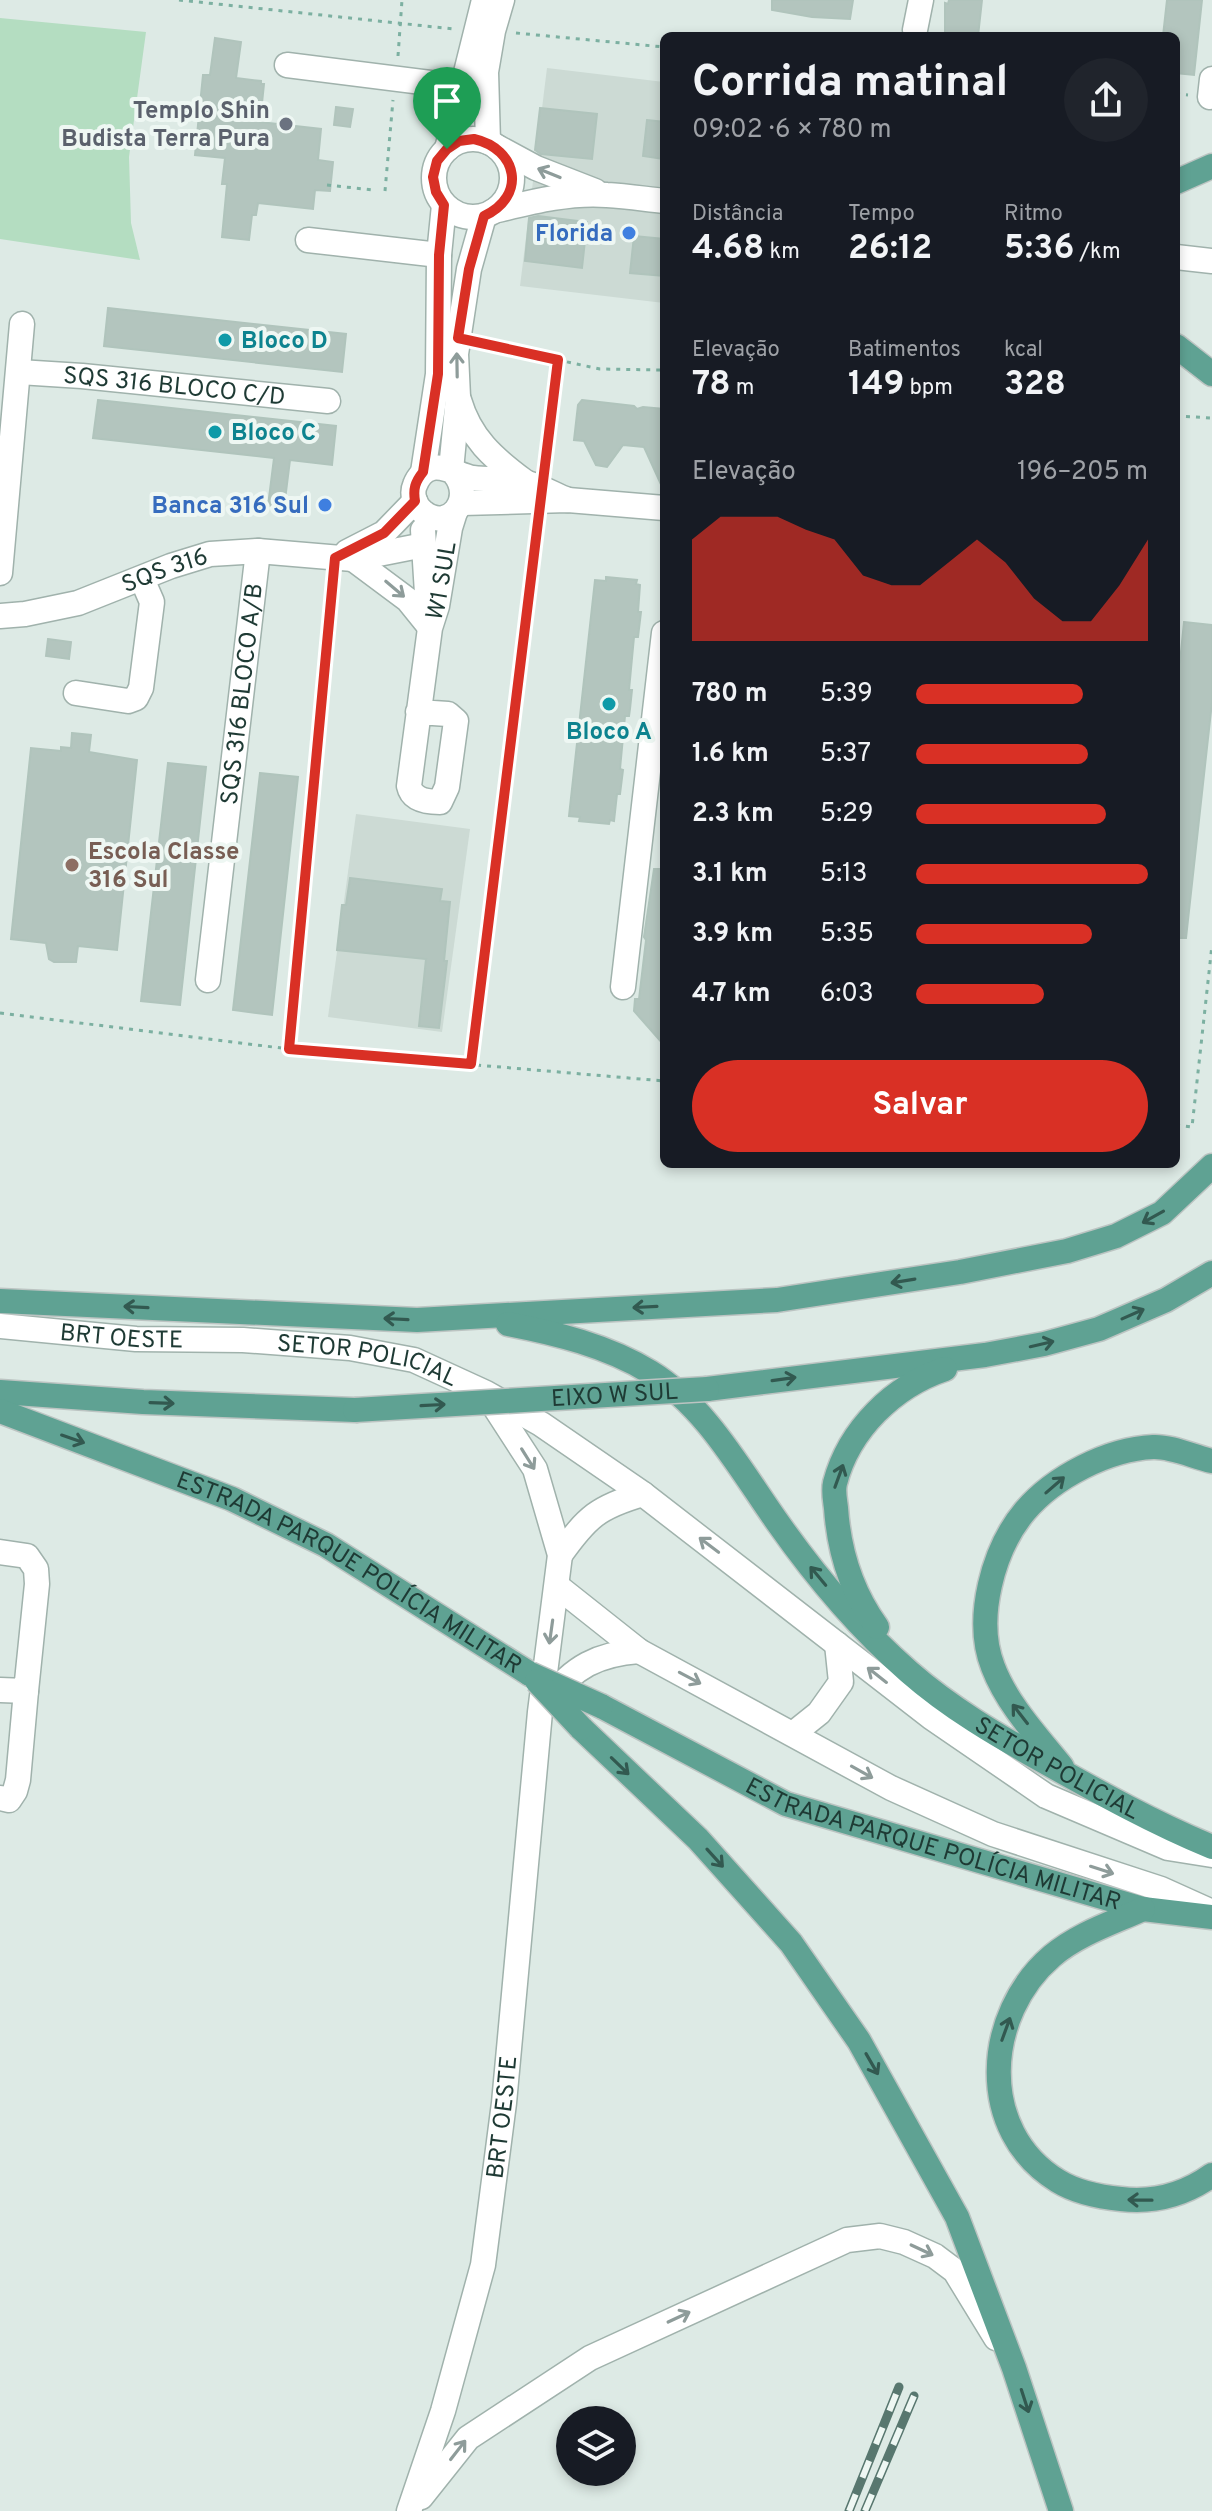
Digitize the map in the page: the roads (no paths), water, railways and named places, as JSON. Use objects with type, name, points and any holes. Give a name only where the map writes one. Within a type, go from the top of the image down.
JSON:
[{"type":"main road","points":[[1180,180],[1212,166]]},
{"type":"main road","points":[[1180,349],[1212,374]]},
{"type":"main road","points":[[0,1301],[417,1320],[777,1300],[960,1272],[1067,1251],[1116,1236],[1162,1213],[1212,1166]]},
{"type":"main road","name":"EIXO W SUL","points":[[0,1392],[143,1402],[355,1410],[707,1389],[985,1355],[1099,1329],[1166,1300],[1212,1273]]},
{"type":"main road","points":[[474,1317],[538,1330],[606,1351],[651,1372],[685,1400],[725,1447],[811,1568],[851,1615],[910,1673]]},
{"type":"main road","points":[[910,1673],[870,1617],[849,1578],[838,1537],[834,1486],[855,1440],[867,1422],[895,1394],[919,1378],[985,1355]]},
{"type":"main road","name":"ESTRADA PARQUE POLÍCIA MILITAR","points":[[0,1411],[232,1499],[326,1545],[530,1674],[601,1706],[786,1804],[1143,1909],[1212,1915]]},
{"type":"main road","points":[[1068,1775],[1011,1702],[992,1665],[984,1616],[996,1561],[1025,1511],[1070,1473],[1112,1454],[1155,1446],[1212,1461]]},
{"type":"main road","name":"SETOR POLICIAL","points":[[910,1673],[989,1731],[1163,1827],[1212,1847]]},
{"type":"main road","points":[[530,1674],[581,1728],[698,1839],[791,1943],[859,2041],[957,2217],[1014,2368],[1061,2511]]},
{"type":"main road","points":[[1143,1909],[1081,1936],[1051,1957],[1018,1995],[1001,2041],[997,2080],[1010,2128],[1031,2159],[1058,2182],[1099,2197],[1148,2202],[1196,2186],[1212,2175]]},
{"type":"street","points":[[459,507],[464,492],[461,481],[453,472],[458,397],[456,354],[469,269],[489,213],[505,200],[511,187],[511,172],[506,158],[492,144],[484,0]]},
{"type":"street","points":[[447,149],[462,87],[484,31],[502,0]]},
{"type":"street","points":[[915,30],[921,0]]},
{"type":"street","points":[[287,65],[462,87]]},
{"type":"street","points":[[605,194],[536,168],[492,144],[474,139],[459,141],[447,149],[437,161],[433,177],[436,192],[444,205],[462,216],[489,213],[541,200],[605,194],[660,201]]},
{"type":"street","points":[[423,472],[438,374],[439,255],[444,205]]},
{"type":"street","points":[[308,240],[439,255]]},
{"type":"street","points":[[1180,257],[1212,261]]},
{"type":"street","points":[[0,573],[22,324]]},
{"type":"street","name":"SQS 316 BLOCO C/D","points":[[19,372],[328,401]]},
{"type":"street","points":[[458,397],[483,447],[535,476],[568,500]]},
{"type":"street","points":[[535,476],[472,477],[432,468],[423,472],[413,491],[418,506],[432,517],[444,517],[459,507],[568,500],[660,508]]},
{"type":"street","points":[[418,506],[384,533],[344,558],[408,600],[430,628],[418,712]]},
{"type":"street","name":"W1 SUL","points":[[418,506],[430,628]]},
{"type":"street","name":"W1 SUL","points":[[430,628],[437,606],[450,528],[459,507]]},
{"type":"street","name":"SQS 316","points":[[0,616],[78,603],[210,554],[258,551],[344,558],[424,545]]},
{"type":"street","name":"SQS 316 BLOCO A/B","points":[[208,980],[258,551]]},
{"type":"street","points":[[76,693],[128,701],[136,698],[141,688],[152,602],[142,579]]},
{"type":"street","points":[[623,987],[660,668]]},
{"type":"street","name":"BRT OESTE","points":[[0,1326],[136,1339],[243,1340]]},
{"type":"street","name":"SETOR POLICIAL","points":[[243,1340],[350,1348],[414,1360],[486,1393]]},
{"type":"street","points":[[486,1393],[541,1424],[643,1494],[931,1717],[1046,1796],[1168,1848],[1212,1855]]},
{"type":"street","name":"BRT OESTE","points":[[409,2511],[443,2411],[483,2265],[504,2103],[540,1712],[560,1555],[535,1469],[486,1393]]},
{"type":"street","points":[[560,1555],[580,1527],[610,1504],[643,1494]]},
{"type":"street","points":[[0,1552],[27,1556],[36,1569],[18,1780],[9,1800],[0,1798]]},
{"type":"street","points":[[557,1586],[639,1651],[891,1788],[993,1834],[1161,1889],[1212,1915]]},
{"type":"street","points":[[794,1733],[819,1713],[841,1682],[837,1644]]},
{"type":"street","points":[[540,1712],[560,1685],[580,1666],[617,1653],[639,1651]]},
{"type":"street","points":[[0,1690],[26,1691]]},
{"type":"street","points":[[409,2511],[468,2438],[590,2358],[847,2240],[880,2236],[904,2242],[935,2256],[955,2271],[1014,2368]]},
{"type":"railway","points":[[849,2511],[899,2387]]},
{"type":"railway","points":[[865,2511],[914,2396]]},
{"type":"place","name":"Templo Shin Budista Terra Pura","points":[[286,124]]},
{"type":"place","name":"Florida","points":[[629,233]]},
{"type":"place","name":"Bloco D","points":[[225,340]]},
{"type":"place","name":"Bloco C","points":[[215,432]]},
{"type":"place","name":"Banca 316 Sul","points":[[325,505]]},
{"type":"place","name":"Bloco A","points":[[609,704]]},
{"type":"place","name":"Escola Classe 316 Sul","points":[[72,865]]}]
